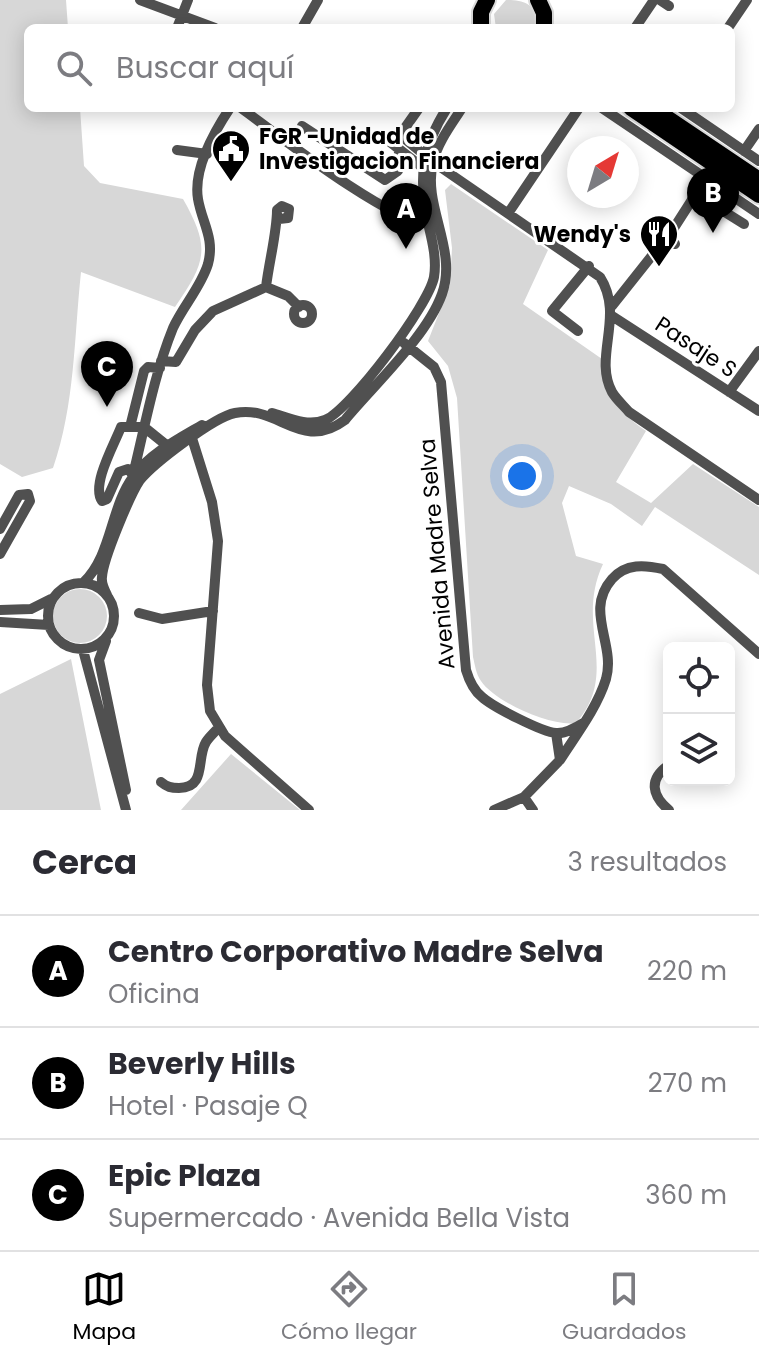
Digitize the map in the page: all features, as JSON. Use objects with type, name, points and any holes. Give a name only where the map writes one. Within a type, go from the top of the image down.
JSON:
[{"type":"highway","points":[[467,0],[481,24]]},
{"type":"highway","points":[[481,24],[487,0]]},
{"type":"highway","points":[[538,0],[546,24]]},
{"type":"highway","points":[[637,112],[759,195]]},
{"type":"highway","points":[[658,112],[759,180]]},
{"type":"street","points":[[140,0],[205,24]]},
{"type":"street","points":[[179,24],[188,0]]},
{"type":"street","points":[[304,24],[318,0]]},
{"type":"street","points":[[731,24],[747,0]]},
{"type":"street","points":[[638,24],[657,2]]},
{"type":"street","points":[[83,583],[96,568],[133,475],[144,427],[153,405],[160,364],[179,315],[201,280],[210,253],[210,233],[197,195],[207,154],[228,112]]},
{"type":"street","points":[[247,112],[400,215],[419,223],[428,223]]},
{"type":"street","points":[[416,112],[400,135],[395,135],[390,142],[422,167]]},
{"type":"street","points":[[403,342],[436,308],[446,275],[429,158],[446,112]]},
{"type":"street","points":[[133,475],[191,435],[233,413],[246,412],[304,431],[329,430],[345,420],[403,342],[420,312],[434,277],[434,250],[420,184],[422,167],[459,112]]},
{"type":"street","points":[[509,212],[573,112]]},
{"type":"street","points":[[608,112],[759,214]]},
{"type":"street","points":[[687,112],[759,161]]},
{"type":"street","points":[[302,126],[385,180],[398,171],[399,151]]},
{"type":"street","points":[[744,151],[759,129]]},
{"type":"street","points":[[400,135],[589,266],[607,288],[612,311],[607,366],[612,392],[629,412],[759,500]]},
{"type":"street","points":[[177,150],[207,154]]},
{"type":"street","points":[[612,311],[668,237],[706,178]]},
{"type":"street","points":[[696,194],[744,224]]},
{"type":"street","points":[[266,287],[273,231],[279,219]]},
{"type":"street","points":[[578,331],[552,311],[589,266]]},
{"type":"street","points":[[130,427],[144,371],[148,367],[176,362],[195,330],[213,311],[266,287],[278,290],[299,307]]},
{"type":"street","name":"Pasaje S","points":[[612,311],[759,411]]},
{"type":"street","name":"Avenida Madre Selva","points":[[403,342],[434,367],[441,382],[466,670],[470,682],[480,696],[495,706],[556,733]]},
{"type":"street","points":[[729,392],[759,351]]},
{"type":"street","points":[[133,475],[128,469],[119,472],[106,501],[100,499],[97,487],[101,472],[121,427],[144,427],[155,440],[170,449]]},
{"type":"street","points":[[191,435],[212,502],[218,541],[207,685],[210,711],[219,727],[309,810]]},
{"type":"street","points":[[122,791],[126,790],[126,785],[99,660],[115,617],[102,574],[133,492],[170,449]]},
{"type":"street","points":[[0,529],[19,495],[28,494],[30,501],[0,554]]},
{"type":"street","points":[[494,810],[524,797],[560,760],[585,722],[607,677],[599,604],[603,590],[623,569],[647,565],[663,569],[759,654]]},
{"type":"street","points":[[3,609],[42,607],[69,585],[83,583],[107,595]]},
{"type":"street","points":[[53,598],[49,625],[65,646],[83,650],[98,645],[108,637]]},
{"type":"street","points":[[139,613],[151,619],[162,619],[213,611]]},
{"type":"street","points":[[0,622],[49,625]]},
{"type":"street","points":[[83,650],[118,791],[122,791]]},
{"type":"street","points":[[560,760],[556,733],[576,728],[585,722]]},
{"type":"street","points":[[161,782],[167,787],[184,788],[194,782],[200,774],[203,745],[219,727]]},
{"type":"street","points":[[663,770],[657,775],[653,787],[657,800],[669,810]]},
{"type":"street","points":[[122,791],[126,810]]},
{"type":"street","points":[[524,797],[533,810]]},
{"type":"shaded area","points":[[0,0],[66,0],[68,24],[24,24],[24,112],[80,112],[84,166],[100,183],[183,199],[198,230],[201,254],[199,266],[175,307],[81,272],[70,396],[53,468],[22,477],[0,464]]},
{"type":"shaded area","points":[[506,0],[519,1],[533,9],[534,24],[495,24],[494,14]]},
{"type":"shaded area","points":[[451,184],[548,250],[523,304],[602,359],[614,401],[646,431],[616,482],[651,503],[693,464],[759,507],[759,575],[655,507],[642,526],[611,504],[569,486],[562,503],[576,556],[603,564],[595,586],[593,608],[597,666],[595,685],[589,704],[576,723],[553,721],[511,705],[488,689],[479,678],[475,666],[457,398],[448,366],[428,341],[450,285],[452,248],[445,190]]},
{"type":"shaded area","points":[[80,589],[99,597],[107,616],[99,635],[80,643],[61,635],[53,616],[61,597]]},
{"type":"shaded area","points":[[71,659],[101,810],[0,810],[0,694]]},
{"type":"shaded area","points":[[231,754],[300,810],[181,810]]},
{"type":"place","name":"FGR -Unidad de Investigacion Financiera","points":[[231,183]]},
{"type":"place","name":"Beverly Hills","points":[[713,233]]},
{"type":"place","name":"Centro Corporativo Madre Selva","points":[[406,249]]},
{"type":"place","name":"Wendy's","points":[[659,268]]},
{"type":"place","name":"Epic Plaza","points":[[107,407]]}]
